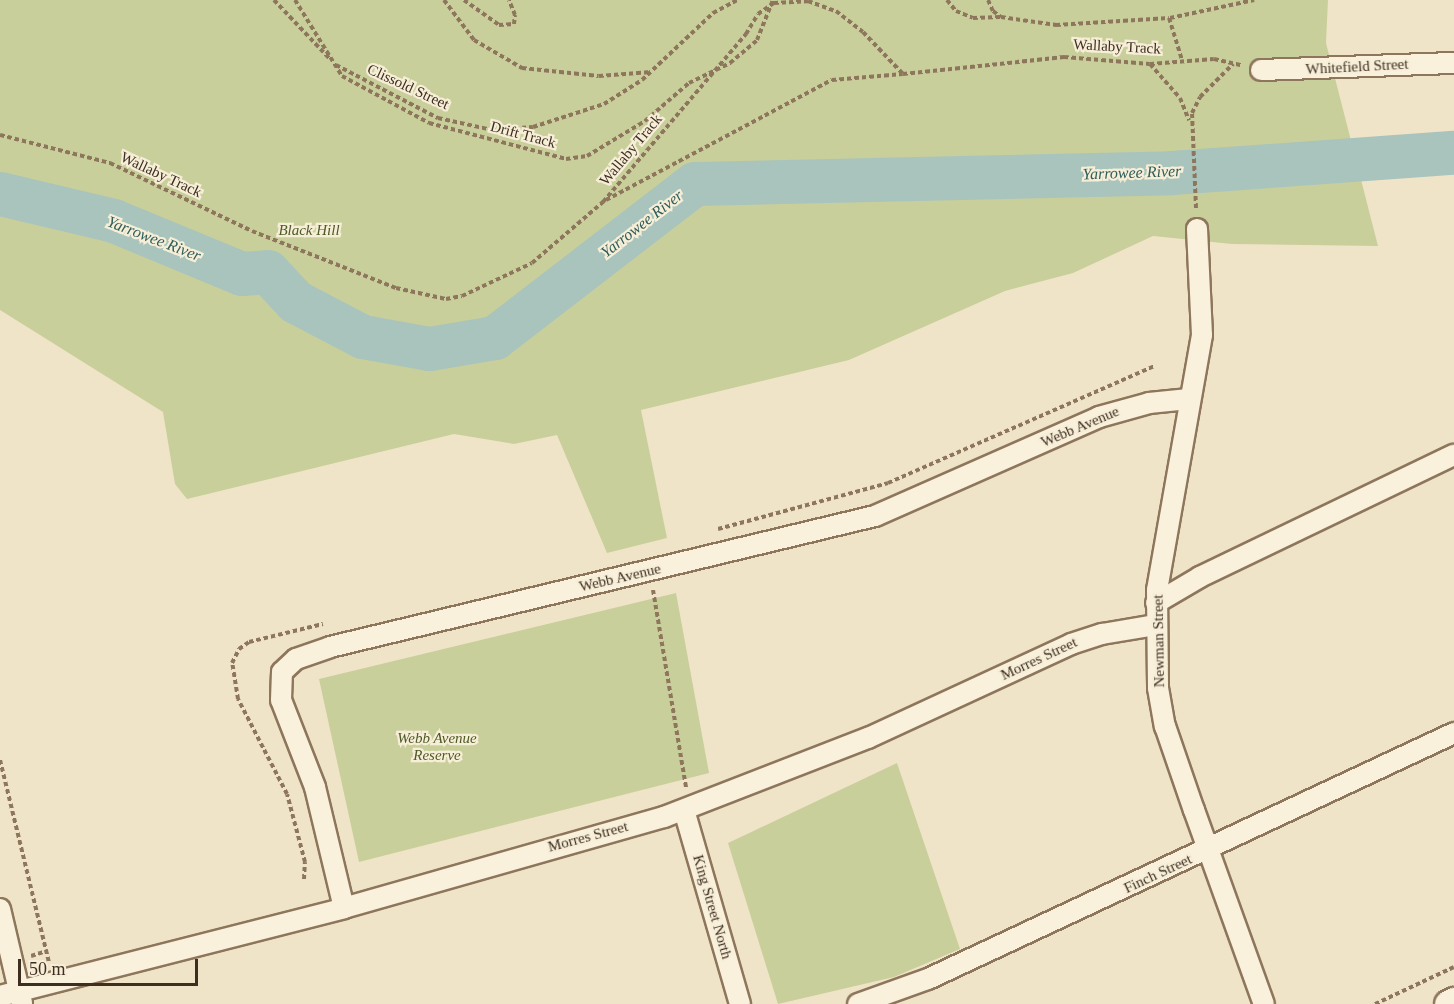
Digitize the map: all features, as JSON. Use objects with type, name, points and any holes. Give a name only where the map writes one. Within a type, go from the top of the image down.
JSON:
[{"type":"street","name":"Whitefield Street","points":[[1261,70],[1454,63]]},
{"type":"street","name":"Newman Street","points":[[1197,224],[1203,321],[1156,603],[1161,708],[1264,1004]]},
{"type":"street","name":"Webb Avenue","points":[[344,908],[315,787],[281,700],[279,681],[285,668],[296,659],[330,647],[875,516],[1099,417],[1149,403],[1189,399]]},
{"type":"street","points":[[1156,603],[1200,577],[1454,454]]},
{"type":"street","name":"Morres Street","points":[[0,996],[21,998],[55,983],[344,908],[687,809],[868,738],[1071,644],[1102,634],[1156,625]]},
{"type":"street","name":"Finch Street","points":[[858,1004],[928,979],[1209,850],[1454,733]]},
{"type":"street","name":"King Street North","points":[[687,809],[740,1004]]},
{"type":"street","points":[[0,909],[21,998]]},
{"type":"street","points":[[1448,1004],[1454,1001]]},
{"type":"path","name":"Clissold Street","points":[[274,0],[334,63],[438,118],[492,130],[533,127],[604,104],[651,72],[713,13],[737,0]]},
{"type":"path","name":"Drift Track","points":[[295,0],[342,76],[429,123],[566,159],[587,156],[645,122],[689,83],[715,70],[757,40],[772,2]]},
{"type":"path","points":[[444,0],[474,40],[522,68],[599,76],[651,72]]},
{"type":"path","points":[[464,0],[499,25],[513,24],[515,15],[509,0]]},
{"type":"path","points":[[947,0],[956,11],[973,18],[1001,17],[1056,25],[1169,18],[1254,0]]},
{"type":"path","points":[[988,0],[993,11],[1001,17]]},
{"type":"path","points":[[772,2],[807,1],[836,11],[863,32],[903,74]]},
{"type":"path","name":"Wallaby Track","points":[[0,135],[110,163],[263,235],[396,288],[446,299],[462,296],[532,263],[603,202],[715,70],[758,14],[772,2]]},
{"type":"path","points":[[1169,18],[1182,60]]},
{"type":"path","name":"Wallaby Track","points":[[603,202],[832,80],[1064,57],[1150,64],[1182,60],[1234,63],[1261,70]]},
{"type":"path","points":[[1191,127],[1200,97],[1234,63]]},
{"type":"path","points":[[1150,64],[1186,107],[1191,127],[1197,224]]},
{"type":"path","points":[[650,571],[687,809]]},
{"type":"path","points":[[0,760],[55,983]]},
{"type":"path","points":[[1375,1004],[1454,967]]},
{"type":"green space","name":"Black Hill","points":[[0,0],[1328,0],[1326,43],[1378,246],[1232,244],[1153,236],[1073,273],[1005,291],[849,360],[641,410],[667,538],[607,553],[557,435],[514,444],[454,434],[187,499],[175,484],[163,412],[0,310]]},
{"type":"green space","name":"Webb Avenue Reserve","points":[[676,593],[709,773],[359,862],[319,679]]},
{"type":"green space","points":[[897,763],[960,949],[894,977],[778,1004],[728,843]]},
{"type":"waterway","name":"Yarrowee River","points":[[0,194],[114,221],[242,274],[268,272],[296,302],[363,337],[430,349],[495,338],[695,184],[1172,173],[1454,153]]}]
